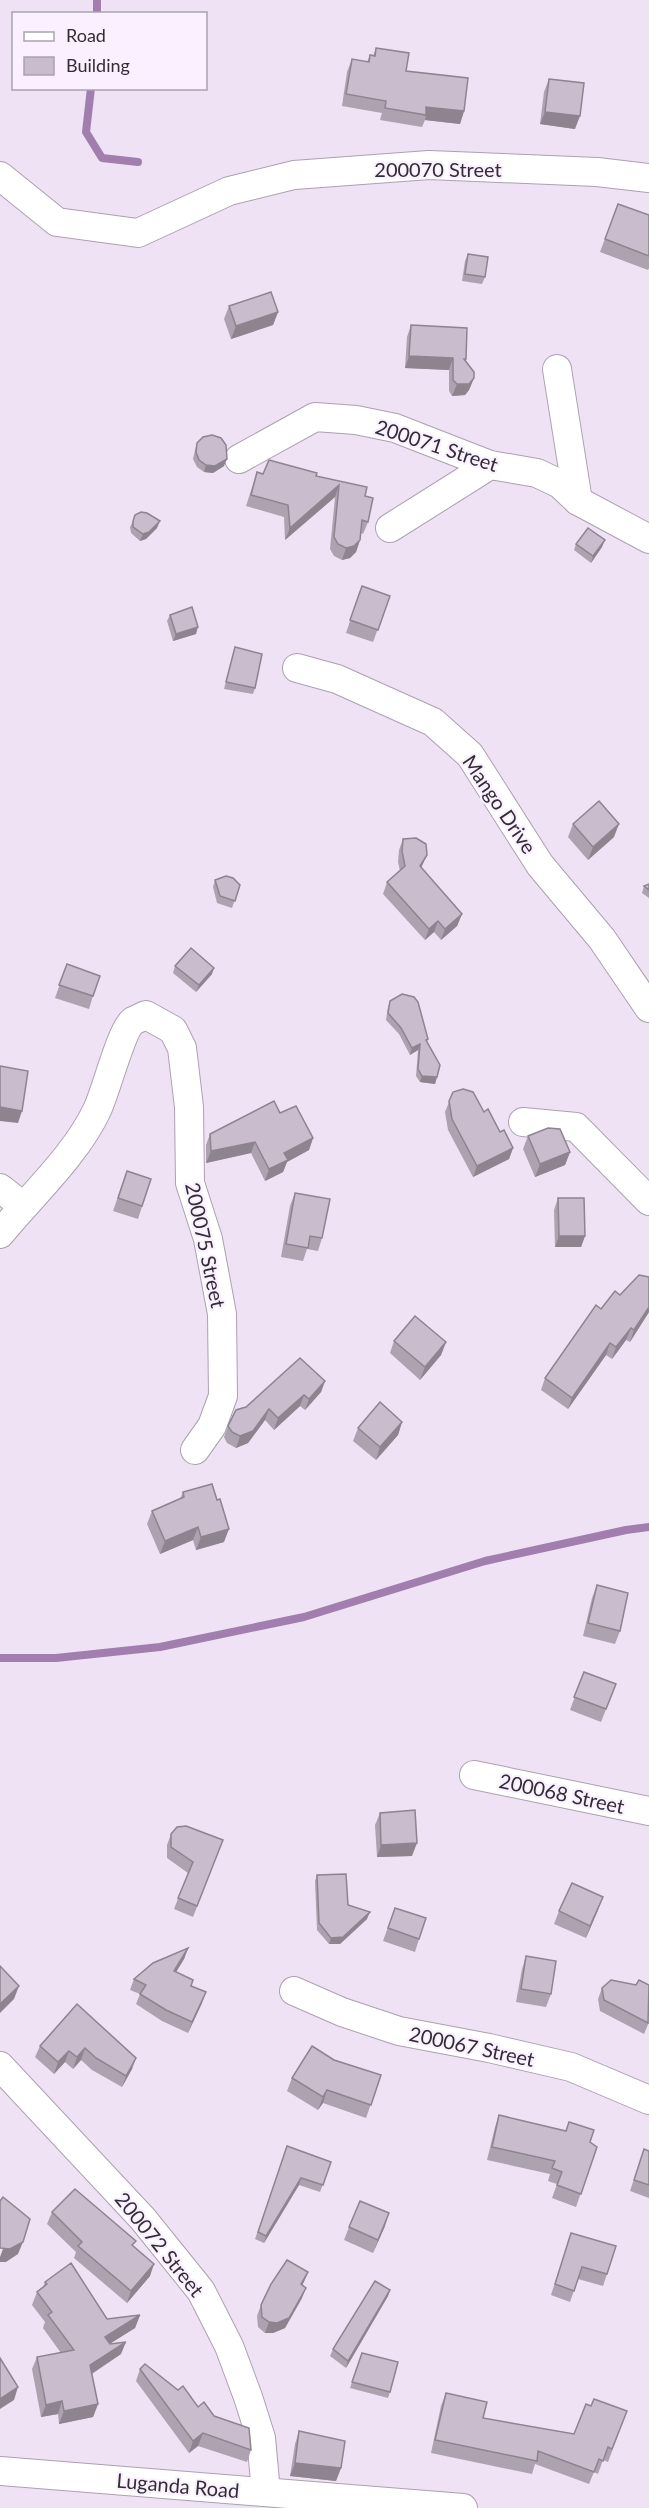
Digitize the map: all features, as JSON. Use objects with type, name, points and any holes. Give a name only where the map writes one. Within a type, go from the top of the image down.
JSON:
[{"type":"street","name":"200070 Street","points":[[0,176],[57,222],[138,232],[229,191],[294,175],[429,165],[597,172],[649,178]]},
{"type":"street","points":[[558,369],[578,501]]},
{"type":"street","name":"200071 Street","points":[[239,459],[315,417],[356,420],[395,428],[489,465],[537,473],[560,484],[578,501],[649,539]]},
{"type":"street","points":[[390,528],[489,465]]},
{"type":"street","name":"Mango Drive","points":[[297,668],[337,679],[433,722],[470,755],[540,865],[602,939],[649,1008]]},
{"type":"street","name":"200075 Street","points":[[23,1206],[52,1177],[91,1120],[109,1079],[122,1036],[132,1022],[146,1015],[172,1030],[182,1048],[189,1107],[190,1183],[208,1239],[222,1314],[223,1396],[212,1426],[195,1450]]},
{"type":"street","points":[[523,1122],[576,1127],[649,1201]]},
{"type":"street","points":[[0,1188],[23,1206],[0,1234]]},
{"type":"street","name":"200068 Street","points":[[474,1775],[649,1811]]},
{"type":"street","name":"200067 Street","points":[[294,1991],[342,2012],[399,2031],[571,2067],[649,2100]]},
{"type":"street","name":"200072 Street","points":[[0,2066],[143,2219],[201,2291],[229,2346],[258,2428],[266,2492]]},
{"type":"street","name":"Luganda Road","points":[[0,2471],[463,2508]]},
{"type":"building","points":[[376,48],[409,53],[406,71],[468,78],[464,111],[426,107],[426,115],[385,108],[386,101],[346,94],[352,59],[369,62],[370,55],[375,56]]},
{"type":"building","points":[[549,79],[584,83],[580,116],[545,112]]},
{"type":"building","points":[[618,204],[649,215],[649,256],[605,239]]},
{"type":"building","points":[[468,254],[488,257],[485,277],[465,274]]},
{"type":"building","points":[[271,292],[278,312],[236,326],[229,306]]},
{"type":"building","points":[[411,325],[467,328],[466,359],[464,359],[474,372],[474,378],[469,384],[457,384],[453,380],[453,358],[409,356]]},
{"type":"building","points":[[212,435],[221,438],[226,445],[227,459],[215,466],[206,465],[199,460],[196,452],[197,443],[203,437]]},
{"type":"building","points":[[269,460],[317,473],[316,476],[367,487],[365,496],[373,498],[368,522],[362,520],[360,540],[354,546],[346,548],[338,544],[334,537],[339,485],[290,528],[288,505],[251,495],[257,472],[263,474]]},
{"type":"building","points":[[141,512],[160,521],[149,532],[143,534],[133,527],[135,515]]},
{"type":"building","points":[[588,528],[605,540],[593,556],[576,544]]},
{"type":"building","points":[[362,586],[390,596],[378,630],[350,620]]},
{"type":"building","points":[[192,607],[198,627],[176,634],[170,615]]},
{"type":"building","points":[[235,647],[262,654],[255,688],[226,682]]},
{"type":"building","points":[[599,801],[619,824],[593,847],[573,824]]},
{"type":"building","points":[[416,838],[426,844],[427,855],[420,866],[462,914],[445,929],[438,921],[429,929],[387,882],[405,866],[402,851],[403,839]]},
{"type":"building","points":[[226,876],[233,878],[240,885],[235,901],[220,896],[215,880]]},
{"type":"building","points":[[191,948],[214,968],[199,985],[175,966]]},
{"type":"building","points":[[67,964],[100,976],[93,996],[59,985]]},
{"type":"building","points":[[402,994],[414,997],[418,1002],[428,1039],[426,1040],[440,1065],[437,1077],[422,1076],[418,1069],[420,1044],[412,1048],[401,1028],[388,1013],[390,1001]]},
{"type":"building","points":[[0,1066],[28,1071],[22,1111],[0,1107]]},
{"type":"building","points":[[463,1089],[473,1092],[484,1112],[488,1109],[500,1132],[504,1130],[513,1148],[477,1166],[452,1119],[449,1101],[453,1092]]},
{"type":"building","points":[[274,1101],[280,1113],[296,1106],[313,1138],[284,1153],[288,1160],[269,1169],[255,1142],[211,1151],[210,1134]]},
{"type":"building","points":[[548,1128],[560,1129],[570,1152],[540,1164],[528,1136]]},
{"type":"building","points":[[127,1171],[151,1179],[142,1206],[118,1198]]},
{"type":"building","points":[[295,1193],[330,1199],[322,1238],[310,1236],[308,1248],[286,1244]]},
{"type":"building","points":[[558,1198],[584,1198],[585,1236],[559,1236]]},
{"type":"building","points":[[639,1275],[649,1277],[649,1307],[634,1330],[631,1328],[616,1347],[610,1343],[572,1398],[545,1378],[596,1305],[601,1309],[615,1291],[620,1295]]},
{"type":"building","points":[[415,1316],[446,1342],[425,1367],[394,1341]]},
{"type":"building","points":[[300,1358],[325,1381],[309,1399],[304,1395],[278,1418],[269,1409],[253,1431],[240,1436],[232,1432],[228,1426],[236,1410],[246,1407]]},
{"type":"building","points":[[380,1402],[402,1422],[380,1447],[358,1428]]},
{"type":"building","points":[[212,1484],[217,1500],[220,1499],[229,1529],[201,1537],[198,1527],[165,1541],[152,1511],[184,1497],[183,1492]]},
{"type":"building","points":[[597,1585],[628,1593],[620,1631],[588,1623]]},
{"type":"building","points":[[584,1672],[616,1684],[606,1709],[574,1697]]},
{"type":"building","points":[[415,1810],[417,1843],[381,1845],[380,1813]]},
{"type":"building","points":[[186,1826],[223,1840],[197,1906],[178,1898],[193,1862],[171,1847],[171,1834],[177,1827]]},
{"type":"building","points":[[346,1874],[348,1905],[370,1912],[343,1937],[331,1938],[319,1923],[317,1875]]},
{"type":"building","points":[[572,1883],[603,1897],[590,1926],[559,1911]]},
{"type":"building","points":[[395,1908],[426,1918],[419,1939],[388,1928]]},
{"type":"building","points":[[188,1948],[174,1971],[193,1980],[191,1986],[206,1992],[192,2022],[140,1994],[146,1985],[134,1979],[153,1963]]},
{"type":"building","points":[[526,1956],[556,1961],[551,1994],[521,1989]]},
{"type":"building","points":[[0,1966],[19,1986],[0,2004]]},
{"type":"building","points":[[611,1980],[636,1985],[639,1980],[649,1985],[648,2023],[604,2000],[602,1988]]},
{"type":"building","points":[[77,2004],[136,2058],[126,2076],[96,2058],[85,2048],[77,2057],[69,2051],[58,2062],[40,2046]]},
{"type":"building","points":[[312,2046],[334,2060],[381,2075],[371,2105],[327,2090],[323,2097],[292,2078]]},
{"type":"building","points":[[499,2115],[566,2131],[569,2122],[594,2130],[590,2142],[597,2147],[581,2194],[557,2185],[562,2172],[552,2168],[555,2161],[492,2147]]},
{"type":"building","points":[[287,2146],[331,2162],[323,2185],[301,2178],[266,2236],[258,2232]]},
{"type":"building","points":[[644,2149],[649,2151],[649,2185],[634,2180]]},
{"type":"building","points":[[75,2189],[136,2241],[132,2245],[154,2264],[131,2291],[78,2246],[82,2242],[52,2212]]},
{"type":"building","points":[[3,2197],[30,2219],[23,2242],[10,2249],[0,2248],[0,2201]]},
{"type":"building","points":[[360,2201],[389,2213],[378,2240],[349,2227]]},
{"type":"building","points":[[571,2233],[616,2246],[607,2274],[582,2267],[574,2291],[555,2284]]},
{"type":"building","points":[[287,2260],[308,2272],[301,2284],[306,2288],[289,2318],[277,2323],[269,2322],[262,2317],[261,2305],[271,2284]]},
{"type":"building","points":[[71,2263],[107,2319],[140,2315],[105,2337],[110,2344],[126,2342],[90,2365],[98,2404],[64,2411],[62,2401],[46,2405],[37,2357],[74,2350],[48,2315],[52,2312],[37,2292],[47,2284],[45,2282]]},
{"type":"building","points":[[375,2281],[390,2290],[348,2361],[333,2349]]},
{"type":"building","points":[[362,2353],[398,2362],[390,2392],[352,2382]]},
{"type":"building","points":[[0,2358],[18,2387],[0,2399]]},
{"type":"building","points":[[145,2364],[178,2390],[183,2386],[198,2407],[204,2402],[214,2416],[249,2428],[251,2450],[203,2433],[193,2441],[140,2369]]},
{"type":"building","points":[[446,2393],[487,2402],[483,2418],[574,2434],[586,2404],[591,2406],[594,2399],[627,2411],[612,2449],[608,2447],[603,2461],[599,2459],[594,2472],[538,2451],[537,2461],[435,2440]]},
{"type":"building","points":[[299,2431],[345,2441],[341,2468],[295,2463]]},
{"type":"waterway","points":[[97,0],[97,12]]},
{"type":"waterway","points":[[91,90],[86,132],[102,158],[138,162]]},
{"type":"waterway","points":[[0,1658],[56,1658],[160,1647],[304,1617],[485,1561],[649,1527]]}]
